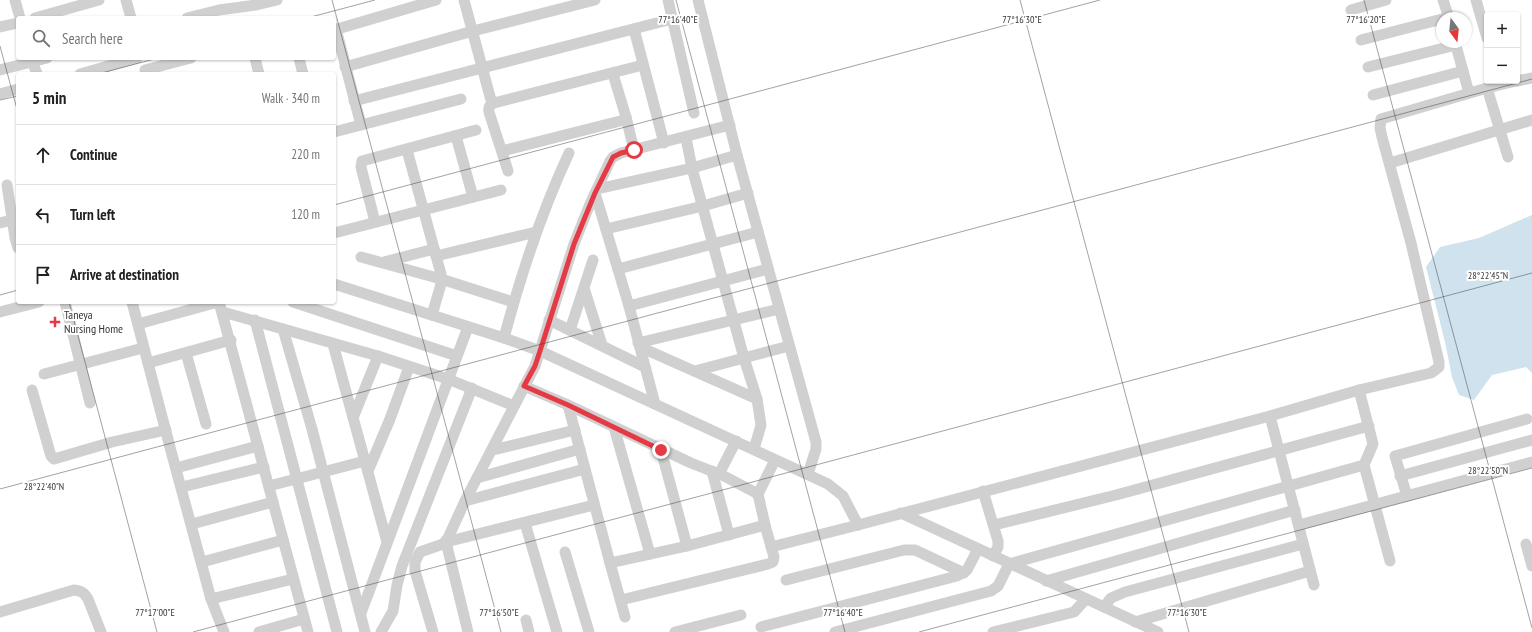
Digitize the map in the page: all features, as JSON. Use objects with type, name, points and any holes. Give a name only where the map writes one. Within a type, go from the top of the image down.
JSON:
[{"type":"street","points":[[15,0],[19,16]]},
{"type":"street","points":[[42,16],[99,0]]},
{"type":"street","points":[[126,0],[130,16]]},
{"type":"street","points":[[195,16],[231,7],[256,5],[277,0]]},
{"type":"street","points":[[336,30],[436,0]]},
{"type":"street","points":[[464,0],[481,68],[492,104]]},
{"type":"street","points":[[345,67],[595,0]]},
{"type":"street","points":[[668,0],[694,114]]},
{"type":"street","points":[[698,0],[768,270],[816,442],[816,449],[808,474]]},
{"type":"street","points":[[1350,10],[1386,0]]},
{"type":"street","points":[[1444,0],[1447,12]]},
{"type":"street","points":[[1476,0],[1484,28]]},
{"type":"street","points":[[354,101],[672,19]]},
{"type":"street","points":[[1361,40],[1436,21]]},
{"type":"street","points":[[0,27],[16,23]]},
{"type":"street","points":[[634,29],[664,143]]},
{"type":"street","points":[[336,34],[361,125]]},
{"type":"street","points":[[1368,67],[1441,48]]},
{"type":"street","points":[[1457,48],[1469,93]]},
{"type":"street","points":[[0,70],[32,60],[35,72]]},
{"type":"street","points":[[87,72],[130,60]]},
{"type":"street","points":[[143,60],[146,72],[185,60]]},
{"type":"street","points":[[256,60],[259,72]]},
{"type":"street","points":[[300,60],[302,72]]},
{"type":"street","points":[[508,171],[488,108],[492,104],[613,74],[643,65]]},
{"type":"street","points":[[1373,95],[1463,71]]},
{"type":"street","points":[[613,74],[634,150]]},
{"type":"street","points":[[1520,80],[1532,78]]},
{"type":"street","points":[[771,547],[1436,371],[1439,367],[1439,362],[1411,243],[1380,128],[1381,119],[1497,84]]},
{"type":"street","points":[[1487,88],[1508,157]]},
{"type":"street","points":[[0,94],[16,90]]},
{"type":"street","points":[[336,131],[461,99]]},
{"type":"street","points":[[502,151],[619,122],[624,120],[626,117]]},
{"type":"street","points":[[1390,163],[1532,120]]},
{"type":"street","points":[[468,632],[446,542],[465,501],[493,450],[535,366],[574,244],[596,191],[613,157],[621,153],[730,126]]},
{"type":"street","points":[[375,222],[361,164],[365,160],[407,150],[476,130]]},
{"type":"street","points":[[456,136],[474,197]]},
{"type":"street","points":[[686,138],[692,168],[744,358],[757,399],[761,425],[754,449]]},
{"type":"street","points":[[407,150],[442,279],[432,315]]},
{"type":"street","points":[[504,338],[513,302],[536,232],[569,153]]},
{"type":"street","points":[[596,191],[692,168],[738,155]]},
{"type":"street","points":[[8,185],[12,220],[16,239]]},
{"type":"street","points":[[336,232],[422,209],[501,190]]},
{"type":"street","points":[[596,191],[655,404]]},
{"type":"street","points":[[606,229],[703,206],[748,193]]},
{"type":"street","points":[[0,223],[12,220]]},
{"type":"street","points":[[384,262],[536,232]]},
{"type":"street","points":[[618,269],[758,232]]},
{"type":"street","points":[[361,257],[384,262],[442,279],[513,302]]},
{"type":"street","points":[[570,330],[593,260]]},
{"type":"street","points":[[629,306],[768,270]]},
{"type":"street","points":[[336,285],[504,338],[540,351],[754,449],[828,484],[843,496],[858,525]]},
{"type":"street","points":[[584,288],[602,345]]},
{"type":"street","points":[[0,312],[28,304]]},
{"type":"street","points":[[66,304],[90,403]]},
{"type":"street","points":[[133,304],[143,348],[182,487],[211,599],[224,632]]},
{"type":"street","points":[[299,304],[457,356]]},
{"type":"street","points":[[138,324],[220,305],[255,320],[378,356],[448,379],[514,406]]},
{"type":"street","points":[[220,305],[231,340],[308,632]]},
{"type":"street","points":[[639,345],[779,309]]},
{"type":"street","points":[[255,320],[337,632]]},
{"type":"street","points":[[549,320],[645,367]]},
{"type":"street","points":[[361,613],[468,327]]},
{"type":"street","points":[[283,329],[324,472],[365,632]]},
{"type":"street","points":[[148,363],[231,340]]},
{"type":"street","points":[[333,344],[387,542]]},
{"type":"street","points":[[639,345],[757,399]]},
{"type":"street","points":[[695,371],[789,346]]},
{"type":"street","points":[[44,374],[143,348]]},
{"type":"street","points":[[186,353],[206,424]]},
{"type":"street","points":[[353,418],[378,356]]},
{"type":"street","points":[[366,466],[386,430],[409,367]]},
{"type":"street","points":[[524,386],[758,494]]},
{"type":"street","points":[[381,632],[393,611],[402,566],[472,388]]},
{"type":"street","points":[[32,390],[51,456],[54,459],[112,442],[166,430]]},
{"type":"street","points":[[1360,390],[1373,444],[1364,466],[1390,561]]},
{"type":"street","points":[[568,405],[625,617]]},
{"type":"street","points":[[1270,416],[1314,585]]},
{"type":"street","points":[[1407,496],[1395,456],[1527,419]]},
{"type":"street","points":[[994,525],[1116,495],[1369,426]]},
{"type":"street","points":[[614,427],[650,554]]},
{"type":"street","points":[[493,450],[575,430]]},
{"type":"street","points":[[1400,476],[1532,440]]},
{"type":"street","points":[[729,535],[715,473],[736,441]]},
{"type":"street","points":[[176,468],[258,446]]},
{"type":"street","points":[[477,478],[580,449]]},
{"type":"street","points":[[661,450],[687,546]]},
{"type":"street","points":[[621,600],[773,562],[774,557],[758,494],[775,460]]},
{"type":"street","points":[[1298,525],[1532,462]]},
{"type":"street","points":[[269,486],[324,472],[366,466]]},
{"type":"street","points":[[835,632],[991,591],[998,586],[1009,564],[1364,466]]},
{"type":"street","points":[[182,487],[264,467]]},
{"type":"street","points":[[465,501],[586,469]]},
{"type":"street","points":[[983,491],[994,525],[998,544],[993,556]]},
{"type":"street","points":[[192,524],[273,502]]},
{"type":"street","points":[[433,632],[414,564],[420,552],[446,542],[594,505]]},
{"type":"street","points":[[1046,580],[1295,510]]},
{"type":"street","points":[[901,513],[1158,632]]},
{"type":"street","points":[[525,523],[557,632]]},
{"type":"street","points":[[610,563],[687,546],[765,525]]},
{"type":"street","points":[[202,562],[283,540]]},
{"type":"street","points":[[1104,607],[1111,598],[1125,592],[1303,544]]},
{"type":"street","points":[[1526,544],[1532,566]]},
{"type":"street","points":[[761,627],[957,576],[968,570],[978,549]]},
{"type":"street","points":[[786,580],[904,550],[915,550],[964,573]]},
{"type":"street","points":[[565,552],[589,632]]},
{"type":"street","points":[[1135,622],[1310,570]]},
{"type":"street","points":[[211,599],[293,579]]},
{"type":"street","points":[[0,612],[74,590],[80,591],[85,594],[88,599],[101,632]]},
{"type":"street","points":[[994,632],[1074,612],[1086,599]]},
{"type":"street","points":[[675,632],[741,615]]},
{"type":"street","points":[[259,632],[304,619]]},
{"type":"street","points":[[526,620],[529,632]]},
{"type":"water","points":[[1532,215],[1532,373],[1526,367],[1492,375],[1474,400],[1459,395],[1452,377],[1445,342],[1426,267],[1440,247],[1479,238]]},
{"type":"place","name":"Taneya Nursing Home","points":[[55,322]]},
{"type":"route","points":[[634,150],[617,154],[613,157],[595,193],[574,244],[535,366],[524,386],[568,405],[661,450]]}]
